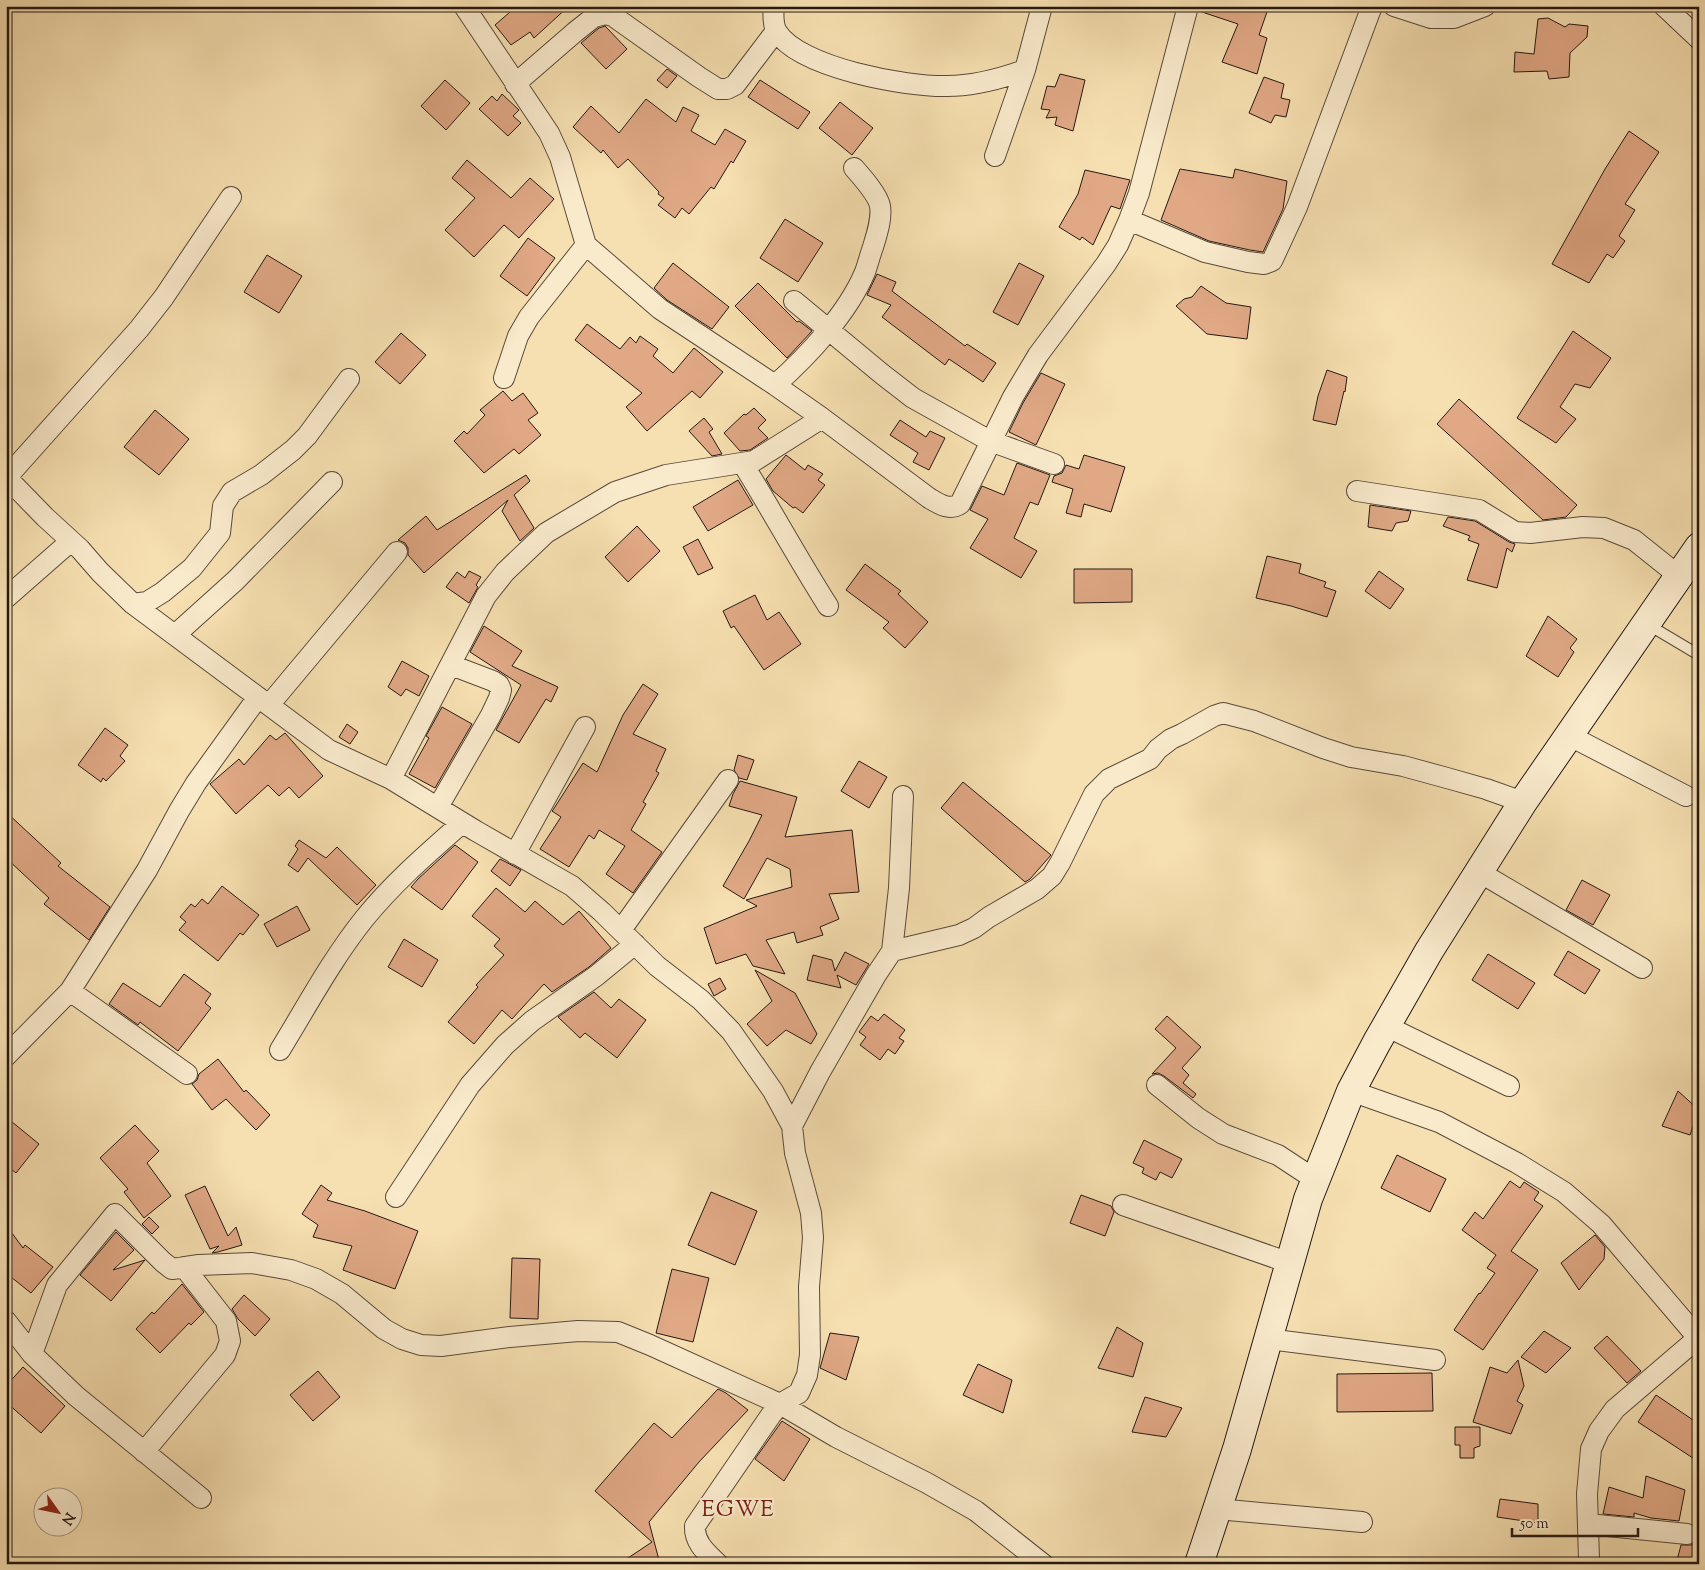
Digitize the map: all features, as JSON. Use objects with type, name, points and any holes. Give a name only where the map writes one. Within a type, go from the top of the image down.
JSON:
[{"type":"street","points":[[464,6],[549,133],[560,157],[586,245],[660,308],[775,385],[929,498],[947,508],[954,508],[960,504],[990,442],[1038,355],[1118,245],[1139,193],[1188,6]]},
{"type":"street","points":[[774,6],[776,32],[788,44],[813,58],[851,73],[899,82],[947,86],[984,82],[1025,70]]},
{"type":"street","points":[[995,156],[1025,70],[1042,6]]},
{"type":"street","points":[[1129,220],[1205,252],[1248,262],[1264,264],[1272,261],[1297,208],[1372,6]]},
{"type":"street","points":[[1394,6],[1431,18],[1454,18],[1484,6]]},
{"type":"street","points":[[1664,6],[1699,39]]},
{"type":"street","points":[[516,84],[594,17],[605,14],[613,16],[718,89],[727,89],[735,85],[776,32]]},
{"type":"street","points":[[775,385],[805,356],[846,307],[865,272],[880,220],[880,204],[854,168]]},
{"type":"street","points":[[231,197],[164,297],[139,329],[6,477],[133,604],[329,750],[391,779],[462,823],[572,886],[621,930],[657,966],[701,1000],[731,1031],[773,1091],[792,1126],[795,1153],[811,1213],[813,1238],[809,1287],[810,1355],[807,1376],[799,1393],[780,1404],[771,1415],[695,1526],[694,1534],[698,1542],[718,1564]]},
{"type":"street","points":[[504,378],[518,336],[529,317],[586,245]]},
{"type":"street","points":[[794,301],[913,398],[990,442],[1054,464]]},
{"type":"street","points":[[133,604],[147,602],[163,592],[192,568],[220,533],[223,506],[232,492],[261,475],[293,450],[307,436],[349,379]]},
{"type":"street","points":[[391,779],[486,596],[505,572],[546,533],[616,492],[666,475],[754,461],[822,418]]},
{"type":"street","points":[[743,464],[776,516],[792,548],[828,606]]},
{"type":"street","points":[[175,635],[236,580],[332,482]]},
{"type":"street","points":[[1357,491],[1479,510],[1515,532],[1530,533],[1583,527],[1604,528],[1634,540],[1679,576]]},
{"type":"street","points":[[6,598],[71,541]]},
{"type":"street","points":[[1199,1564],[1237,1449],[1308,1200],[1351,1091],[1429,951],[1523,802],[1699,547]]},
{"type":"street","points":[[6,1056],[70,991],[147,870],[183,804],[263,701],[397,552]]},
{"type":"street","points":[[438,808],[491,715],[501,690],[499,685],[492,680],[451,665]]},
{"type":"street","points":[[892,951],[959,935],[974,928],[1037,889],[1052,876],[1094,794],[1109,779],[1150,759],[1158,749],[1171,739],[1223,713],[1254,721],[1323,748],[1448,778],[1523,802]]},
{"type":"street","points":[[515,854],[585,727]]},
{"type":"street","points":[[1570,736],[1686,796]]},
{"type":"street","points":[[621,930],[728,780]]},
{"type":"street","points":[[792,1126],[820,1072],[892,951],[898,898],[903,796]]},
{"type":"street","points":[[280,1050],[333,963],[364,919],[393,886],[462,823]]},
{"type":"street","points":[[1479,872],[1642,968]]},
{"type":"street","points":[[396,1197],[470,1085],[505,1045],[532,1021],[596,976],[635,944]]},
{"type":"street","points":[[70,991],[187,1074]]},
{"type":"street","points":[[1386,1026],[1509,1086]]},
{"type":"street","points":[[1157,1084],[1198,1118],[1223,1134],[1278,1156],[1316,1180]]},
{"type":"street","points":[[1351,1091],[1439,1122],[1517,1163],[1564,1192],[1601,1224],[1698,1338],[1615,1409],[1599,1430],[1591,1449],[1587,1494],[1589,1559],[1591,1564]]},
{"type":"street","points":[[1123,1205],[1290,1263]]},
{"type":"street","points":[[32,1354],[56,1285],[115,1214],[172,1269],[198,1265],[252,1263],[291,1270],[316,1278],[342,1294],[384,1328],[402,1339],[421,1345],[441,1346],[578,1331],[618,1332],[780,1404],[836,1437],[927,1483],[976,1511],[1043,1564]]},
{"type":"street","points":[[144,1452],[225,1355],[230,1341],[226,1321],[184,1267]]},
{"type":"street","points":[[6,1321],[32,1354],[76,1396],[201,1498]]},
{"type":"street","points":[[1268,1339],[1435,1360]]},
{"type":"street","points":[[1217,1509],[1362,1522]]},
{"type":"street","points":[[1588,1524],[1687,1534]]},
{"type":"lane","points":[[1646,624],[1699,656]]},
{"type":"building","points":[[517,6],[569,6],[534,38],[530,32],[511,45],[495,25]]},
{"type":"building","points":[[1200,6],[1269,6],[1259,35],[1267,38],[1257,74],[1222,62],[1238,24],[1199,11]]},
{"type":"building","points":[[1548,18],[1565,27],[1569,24],[1588,26],[1587,37],[1570,53],[1569,77],[1549,79],[1547,71],[1514,72],[1515,52],[1534,54],[1538,19]]},
{"type":"building","points":[[605,26],[627,49],[606,69],[581,43],[599,28]]},
{"type":"building","points":[[667,69],[677,76],[667,88],[657,80]]},
{"type":"building","points":[[1060,74],[1085,80],[1073,131],[1055,125],[1057,117],[1046,118],[1050,110],[1041,109],[1047,86],[1055,87]]},
{"type":"building","points":[[1264,77],[1284,84],[1281,98],[1290,100],[1286,117],[1275,115],[1271,123],[1249,113]]},
{"type":"building","points":[[445,80],[470,103],[446,130],[421,106]]},
{"type":"building","points":[[760,80],[810,112],[798,129],[748,97]]},
{"type":"building","points":[[502,94],[519,110],[513,116],[521,123],[508,136],[479,109],[492,96],[497,101]]},
{"type":"building","points":[[646,99],[676,122],[683,107],[699,115],[691,131],[715,145],[725,129],[746,141],[714,189],[711,187],[689,214],[682,208],[675,218],[658,205],[664,198],[658,194],[659,192],[628,159],[618,168],[603,150],[601,153],[573,127],[591,106],[619,133]]},
{"type":"building","points":[[840,102],[873,128],[852,155],[819,128]]},
{"type":"building","points":[[1629,131],[1659,152],[1625,204],[1635,210],[1619,236],[1625,241],[1613,258],[1607,254],[1589,283],[1552,264],[1605,169]]},
{"type":"building","points":[[467,160],[511,198],[530,178],[554,199],[519,238],[504,225],[474,257],[445,230],[475,198],[452,178]]},
{"type":"building","points":[[1180,169],[1233,178],[1235,169],[1287,181],[1283,209],[1263,252],[1209,241],[1161,220]]},
{"type":"building","points":[[1085,170],[1130,180],[1120,209],[1111,206],[1093,245],[1082,237],[1080,240],[1059,227],[1078,194]]},
{"type":"building","points":[[785,219],[823,243],[798,282],[760,258]]},
{"type":"building","points":[[528,238],[555,258],[527,296],[500,276]]},
{"type":"building","points":[[267,255],[302,276],[279,313],[244,292]]},
{"type":"building","points":[[673,263],[729,307],[712,329],[667,300],[654,288]]},
{"type":"building","points":[[1019,263],[1044,276],[1018,325],[993,312]]},
{"type":"building","points":[[877,274],[896,282],[892,291],[965,346],[967,344],[996,363],[983,382],[949,359],[945,365],[882,317],[891,305],[867,295]]},
{"type":"building","points":[[758,283],[797,322],[799,321],[812,331],[787,358],[735,306]]},
{"type":"building","points":[[1201,286],[1226,303],[1251,307],[1247,339],[1207,334],[1176,306],[1184,299],[1192,297]]},
{"type":"building","points":[[587,324],[620,349],[630,337],[636,343],[640,336],[658,349],[653,356],[673,373],[694,348],[723,372],[700,398],[692,391],[647,431],[626,407],[642,393],[575,340]]},
{"type":"building","points":[[1573,331],[1611,358],[1590,388],[1575,384],[1560,407],[1576,419],[1556,443],[1517,418]]},
{"type":"building","points":[[401,333],[426,355],[400,384],[375,362]]},
{"type":"building","points":[[1327,370],[1347,377],[1336,425],[1313,420],[1318,396]]},
{"type":"building","points":[[1041,373],[1065,384],[1036,445],[1009,432],[1023,403]]},
{"type":"building","points":[[503,391],[512,401],[523,393],[538,413],[528,420],[541,435],[519,454],[514,449],[484,473],[454,441],[464,431],[467,434],[485,415],[480,410]]},
{"type":"building","points":[[1459,399],[1577,505],[1566,517],[1543,520],[1437,424]]},
{"type":"building","points":[[754,408],[766,420],[758,428],[768,438],[750,450],[740,451],[724,433],[744,414],[746,415]]},
{"type":"building","points":[[155,410],[189,439],[159,475],[124,447]]},
{"type":"building","points":[[704,418],[713,429],[709,432],[722,454],[712,456],[689,431]]},
{"type":"building","points":[[900,420],[926,437],[930,431],[945,438],[929,470],[913,462],[918,453],[890,435]]},
{"type":"building","points":[[786,455],[805,470],[808,465],[823,474],[818,480],[825,485],[803,513],[795,507],[793,508],[773,491],[766,479]]},
{"type":"building","points":[[1084,455],[1125,467],[1111,512],[1084,504],[1081,517],[1066,513],[1073,489],[1052,482],[1054,476],[1062,473],[1066,465],[1079,469]]},
{"type":"building","points":[[1017,463],[1050,475],[1038,505],[1030,502],[1014,538],[1037,551],[1021,578],[970,548],[988,519],[970,510],[982,486],[1004,495]]},
{"type":"building","points":[[526,475],[530,481],[514,495],[534,528],[520,541],[502,511],[508,500],[424,573],[408,555],[408,548],[405,543],[398,540],[426,516],[437,530]]},
{"type":"building","points":[[738,480],[753,505],[708,531],[693,507]]},
{"type":"building","points":[[1370,505],[1411,511],[1408,521],[1396,523],[1392,531],[1368,527]]},
{"type":"building","points":[[1448,517],[1475,521],[1515,544],[1512,552],[1507,548],[1497,588],[1467,580],[1479,544],[1468,540],[1470,536],[1443,526]]},
{"type":"building","points":[[637,526],[660,551],[628,582],[605,557]]},
{"type":"building","points":[[698,539],[713,568],[698,575],[683,547]]},
{"type":"building","points":[[1267,556],[1301,564],[1299,573],[1326,582],[1324,587],[1336,591],[1327,617],[1256,598]]},
{"type":"building","points":[[865,564],[901,591],[898,594],[928,622],[905,648],[883,628],[889,622],[846,590]]},
{"type":"building","points":[[1074,569],[1132,569],[1132,602],[1074,603]]},
{"type":"building","points":[[469,571],[481,577],[469,603],[446,587],[457,572],[465,578]]},
{"type":"building","points":[[1379,571],[1404,589],[1390,609],[1365,591]]},
{"type":"building","points":[[755,595],[767,620],[779,612],[801,644],[764,670],[734,626],[731,628],[723,611]]},
{"type":"building","points":[[1548,616],[1577,639],[1570,648],[1574,652],[1558,677],[1526,656]]},
{"type":"building","points":[[484,626],[522,651],[512,666],[558,687],[551,702],[546,699],[519,743],[496,730],[521,685],[470,652]]},
{"type":"building","points":[[402,661],[429,676],[419,696],[406,689],[401,696],[388,687]]},
{"type":"building","points":[[643,684],[658,694],[633,734],[666,749],[656,771],[659,773],[643,802],[646,804],[631,830],[662,852],[633,893],[606,874],[625,846],[599,830],[594,839],[589,835],[569,867],[540,849],[561,817],[552,811],[583,763],[597,772],[623,715]]},
{"type":"building","points":[[442,707],[472,724],[435,788],[409,774],[429,738],[426,736]]},
{"type":"building","points":[[347,724],[358,732],[350,744],[339,737]]},
{"type":"building","points":[[105,728],[128,745],[120,756],[125,761],[106,781],[103,778],[101,782],[78,765]]},
{"type":"building","points":[[285,733],[323,776],[299,798],[289,787],[279,796],[268,785],[236,814],[210,784],[239,759],[244,765],[270,735],[276,740]]},
{"type":"building","points":[[738,755],[754,760],[747,780],[739,778],[734,770]]},
{"type":"building","points":[[859,761],[887,777],[869,808],[841,791]]},
{"type":"building","points":[[740,781],[797,797],[785,837],[852,830],[859,892],[829,894],[839,919],[820,927],[823,935],[797,943],[794,932],[766,940],[785,974],[753,966],[746,954],[716,964],[704,928],[757,906],[746,900],[792,887],[790,869],[767,858],[744,899],[723,886],[762,815],[729,806]]},
{"type":"building","points":[[963,782],[1051,855],[1030,879],[1025,882],[941,808]]},
{"type":"building","points":[[6,812],[61,863],[58,866],[110,907],[89,940],[44,904],[49,898],[6,858]]},
{"type":"building","points":[[299,840],[326,858],[337,847],[376,885],[357,905],[308,858],[298,872],[288,865],[298,849],[295,846]]},
{"type":"building","points":[[455,845],[478,862],[442,910],[411,887]]},
{"type":"building","points":[[500,859],[521,870],[510,886],[491,871]]},
{"type":"building","points":[[1582,880],[1610,895],[1593,925],[1566,910]]},
{"type":"building","points":[[222,886],[259,915],[243,935],[240,933],[218,961],[179,930],[186,922],[180,917],[191,904],[195,907],[202,899],[208,904]]},
{"type":"building","points":[[496,888],[525,912],[535,901],[563,925],[579,911],[611,948],[589,967],[552,992],[544,984],[512,1019],[502,1010],[474,1044],[448,1022],[478,987],[476,985],[504,955],[494,946],[500,939],[472,916]]},
{"type":"building","points":[[297,906],[310,930],[277,947],[264,924]]},
{"type":"building","points":[[404,939],[438,960],[422,987],[388,967]]},
{"type":"building","points":[[1568,951],[1600,970],[1585,994],[1554,975]]},
{"type":"building","points":[[845,952],[869,964],[856,985],[837,975],[841,988],[807,980],[813,955],[832,960],[835,971]]},
{"type":"building","points":[[1488,954],[1535,983],[1518,1009],[1472,980]]},
{"type":"building","points":[[755,970],[795,993],[817,1034],[811,1044],[786,1030],[767,1046],[747,1024],[772,1001]]},
{"type":"building","points":[[184,974],[211,994],[205,1003],[211,1008],[178,1051],[140,1022],[138,1025],[109,1004],[123,983],[160,1007]]},
{"type":"building","points":[[720,978],[726,989],[714,996],[708,984]]},
{"type":"building","points":[[594,992],[611,1008],[619,999],[646,1020],[617,1058],[585,1033],[580,1038],[558,1017]]},
{"type":"building","points":[[884,1014],[905,1030],[899,1038],[904,1041],[895,1054],[888,1049],[880,1060],[860,1045],[866,1037],[859,1032],[871,1016],[878,1021]]},
{"type":"building","points":[[1167,1016],[1201,1047],[1182,1068],[1189,1075],[1183,1083],[1196,1094],[1193,1098],[1164,1076],[1158,1073],[1152,1074],[1176,1048],[1155,1029]]},
{"type":"building","points":[[218,1059],[244,1092],[246,1090],[270,1115],[256,1130],[226,1099],[212,1110],[192,1084],[197,1080],[199,1074]]},
{"type":"building","points":[[1678,1091],[1699,1110],[1690,1135],[1662,1126]]},
{"type":"building","points":[[6,1117],[39,1144],[16,1173],[6,1165]]},
{"type":"building","points":[[135,1125],[159,1151],[147,1163],[171,1196],[144,1218],[124,1192],[128,1189],[100,1158]]},
{"type":"building","points":[[1144,1140],[1182,1159],[1172,1178],[1160,1172],[1156,1180],[1142,1173],[1144,1168],[1133,1163]]},
{"type":"building","points":[[1397,1155],[1446,1179],[1430,1212],[1381,1188]]},
{"type":"building","points":[[1510,1181],[1520,1188],[1524,1182],[1539,1192],[1534,1200],[1543,1206],[1511,1251],[1538,1270],[1483,1350],[1454,1330],[1495,1273],[1487,1268],[1496,1255],[1462,1230],[1475,1212],[1483,1219]]},
{"type":"building","points":[[321,1185],[332,1193],[327,1200],[365,1211],[418,1231],[395,1289],[343,1270],[352,1246],[313,1237],[318,1225],[302,1214]]},
{"type":"building","points":[[205,1186],[228,1236],[236,1227],[242,1245],[212,1253],[219,1246],[210,1249],[185,1195]]},
{"type":"building","points":[[711,1192],[757,1211],[735,1265],[688,1245]]},
{"type":"building","points":[[1081,1195],[1111,1206],[1114,1212],[1105,1236],[1070,1223]]},
{"type":"building","points":[[149,1217],[159,1227],[152,1234],[142,1224]]},
{"type":"building","points":[[6,1225],[23,1248],[25,1245],[53,1267],[31,1293],[6,1273]]},
{"type":"building","points":[[116,1232],[134,1250],[113,1270],[145,1260],[111,1301],[80,1275]]},
{"type":"building","points":[[1595,1235],[1605,1247],[1604,1259],[1579,1290],[1561,1263]]},
{"type":"building","points":[[512,1258],[540,1259],[538,1319],[510,1318]]},
{"type":"building","points":[[672,1269],[709,1278],[693,1342],[656,1333]]},
{"type":"building","points":[[182,1284],[204,1312],[191,1325],[189,1323],[160,1353],[136,1329],[152,1312],[154,1314]]},
{"type":"building","points":[[244,1295],[270,1319],[255,1336],[238,1319],[232,1309]]},
{"type":"building","points":[[1117,1327],[1143,1343],[1133,1377],[1098,1368]]},
{"type":"building","points":[[1544,1331],[1571,1348],[1546,1373],[1521,1357]]},
{"type":"building","points":[[830,1333],[859,1337],[846,1380],[820,1368]]},
{"type":"building","points":[[1607,1336],[1641,1371],[1627,1383],[1594,1348]]},
{"type":"building","points":[[1518,1360],[1524,1386],[1517,1401],[1523,1405],[1511,1434],[1473,1422],[1490,1367],[1507,1373]]},
{"type":"building","points":[[978,1364],[1012,1380],[1003,1413],[963,1395]]},
{"type":"building","points":[[23,1367],[65,1406],[41,1433],[6,1402],[6,1386]]},
{"type":"building","points":[[318,1371],[340,1397],[313,1421],[290,1395]]},
{"type":"building","points":[[1432,1373],[1433,1411],[1337,1412],[1337,1374]]},
{"type":"building","points":[[718,1389],[748,1410],[699,1462],[649,1522],[660,1564],[619,1564],[652,1542],[595,1491],[654,1423],[672,1438]]},
{"type":"building","points":[[1656,1395],[1699,1424],[1699,1462],[1638,1422]]},
{"type":"building","points":[[1145,1397],[1182,1408],[1166,1437],[1132,1432]]},
{"type":"building","points":[[782,1421],[810,1439],[784,1481],[755,1459]]},
{"type":"building","points":[[1455,1427],[1480,1427],[1480,1446],[1474,1448],[1474,1458],[1460,1458],[1460,1445],[1455,1445]]},
{"type":"building","points":[[1646,1476],[1685,1490],[1679,1521],[1651,1518],[1634,1513],[1634,1517],[1603,1514],[1609,1487],[1643,1498]]},
{"type":"building","points":[[1500,1499],[1538,1504],[1538,1523],[1497,1517]]},
{"type":"building","points":[[1699,1544],[1699,1564],[1676,1564],[1681,1545]]},
{"type":"district","name":"EGWE","points":[[738,1511]]}]
